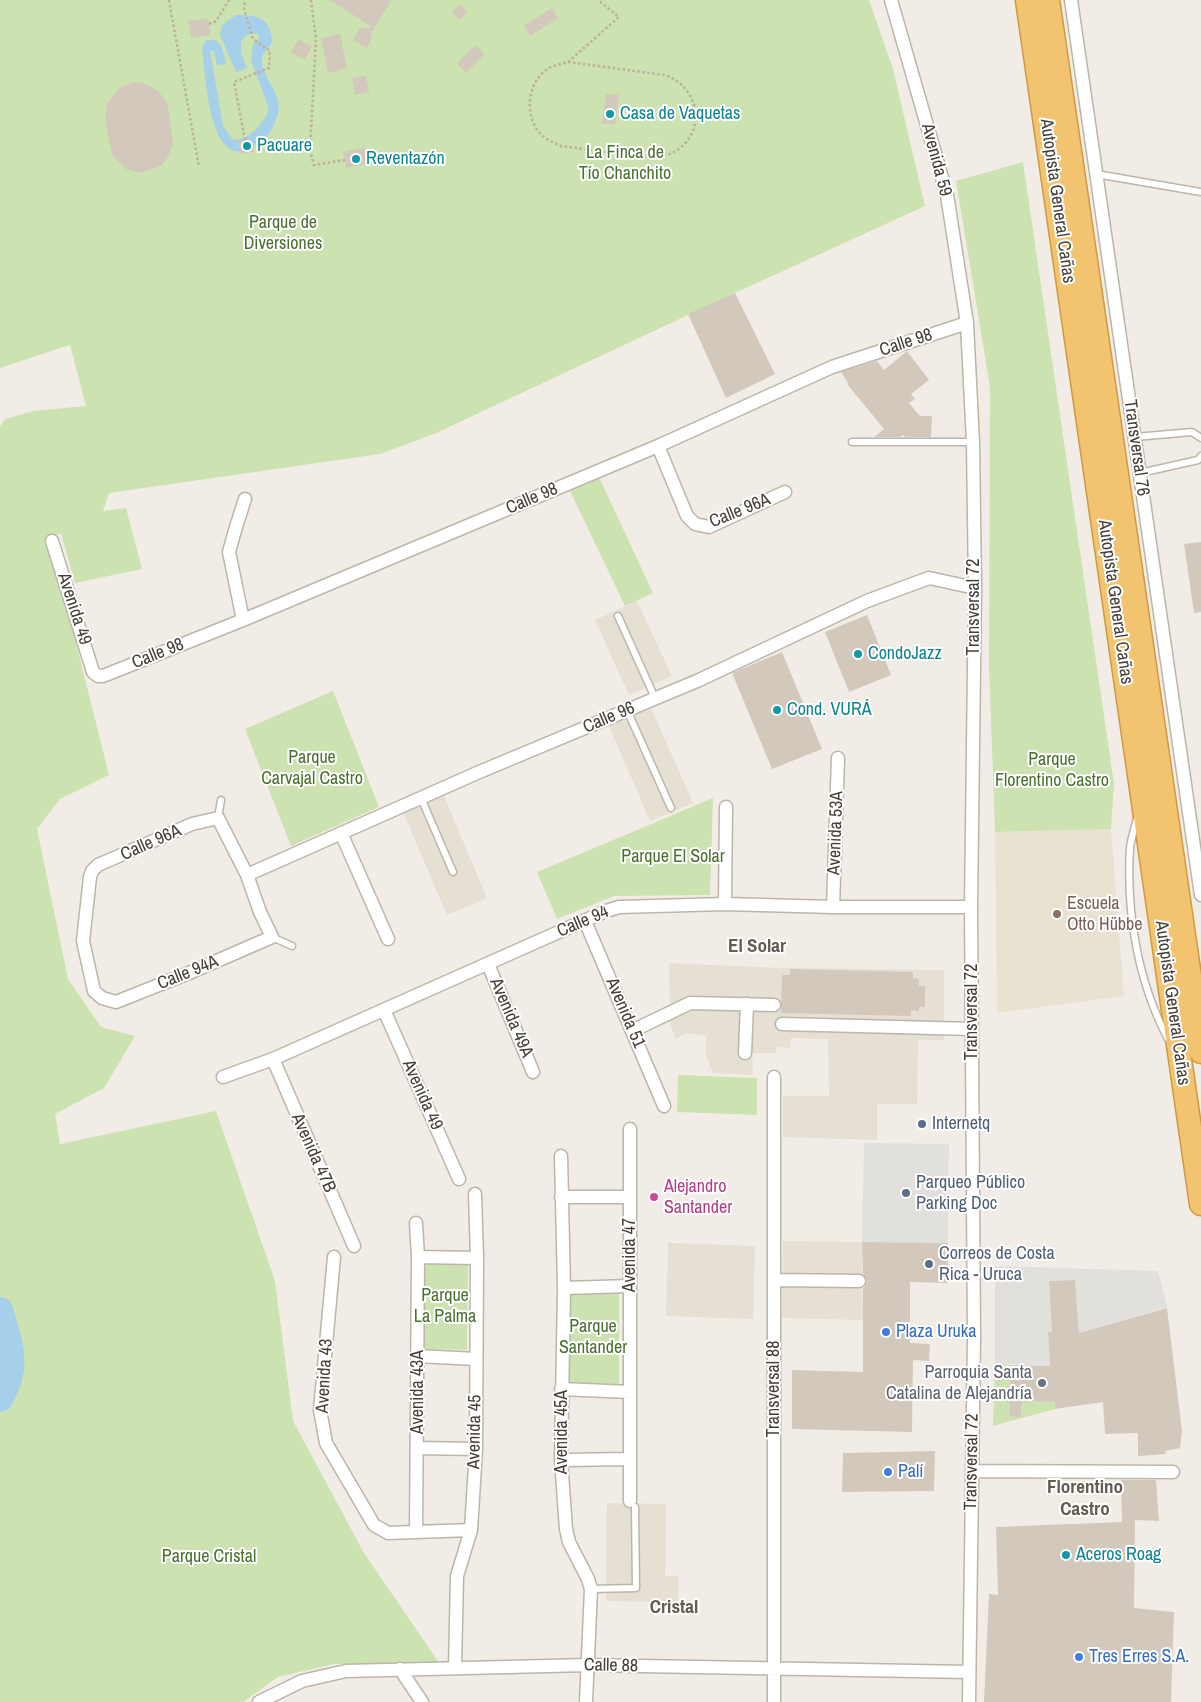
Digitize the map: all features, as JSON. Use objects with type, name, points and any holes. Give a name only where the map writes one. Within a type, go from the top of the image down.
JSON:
[{"type":"highway","name":"Autopista General Cañas","points":[[1027,0],[1201,1204]]},
{"type":"highway","name":"Autopista General Cañas","points":[[1048,0],[1201,1052]]},
{"type":"street","name":"Avenida 59","points":[[891,0],[946,195],[967,323]]},
{"type":"street","name":"Transversal 76","points":[[1070,0],[1201,896]]},
{"type":"street","name":"Transversal 72","points":[[967,323],[973,442],[975,588],[971,907],[974,1337],[969,1702]]},
{"type":"street","name":"Calle 98","points":[[98,676],[103,676],[243,620],[658,446],[832,367],[967,323]]},
{"type":"street","name":"Calle 96A","points":[[658,446],[687,516],[695,524],[709,528],[785,492]]},
{"type":"street","points":[[243,620],[229,552],[245,499]]},
{"type":"street","name":"Avenida 49","points":[[52,541],[94,672],[98,676]]},
{"type":"street","name":"Calle 96","points":[[247,876],[421,798],[697,680],[867,601],[929,578],[975,588]]},
{"type":"street","name":"Avenida 53A","points":[[833,907],[838,758]]},
{"type":"street","points":[[725,904],[726,807]]},
{"type":"street","name":"Calle 96A","points":[[102,998],[94,991],[83,941],[92,871],[98,865],[192,824],[218,818]]},
{"type":"street","points":[[218,818],[247,876],[260,912],[272,937]]},
{"type":"street","points":[[341,833],[388,939]]},
{"type":"street","name":"Calle 94","points":[[223,1077],[273,1059],[586,921],[606,910],[619,907],[725,904],[833,907],[971,907]]},
{"type":"street","name":"Avenida 51","points":[[586,921],[664,1106]]},
{"type":"street","name":"Calle 94A","points":[[102,998],[116,1002],[272,937]]},
{"type":"street","name":"Avenida 49A","points":[[488,964],[533,1072]]},
{"type":"street","points":[[632,1031],[690,1003],[774,1005]]},
{"type":"street","points":[[746,1053],[747,1004]]},
{"type":"street","name":"Avenida 49","points":[[384,1010],[460,1179]]},
{"type":"street","points":[[782,1024],[972,1029]]},
{"type":"street","name":"Avenida 47B","points":[[273,1059],[354,1246]]},
{"type":"street","name":"Transversal 88","points":[[774,1077],[774,1702]]},
{"type":"street","name":"Avenida 47","points":[[630,1129],[630,1459],[632,1504]]},
{"type":"street","name":"Avenida 45A","points":[[561,1156],[564,1288],[560,1460],[566,1529],[569,1542],[588,1579],[591,1590],[586,1702]]},
{"type":"street","name":"Avenida 45","points":[[455,1668],[457,1576],[471,1530],[476,1450],[477,1258],[475,1194]]},
{"type":"street","points":[[561,1197],[630,1197]]},
{"type":"street","name":"Avenida 43A","points":[[416,1223],[418,1257],[416,1532]]},
{"type":"street","name":"Avenida 43","points":[[334,1257],[320,1410],[326,1443],[374,1525],[388,1533],[416,1532]]},
{"type":"street","points":[[418,1257],[477,1258]]},
{"type":"street","points":[[774,1280],[859,1281]]},
{"type":"street","points":[[564,1288],[630,1286]]},
{"type":"street","points":[[417,1356],[476,1359]]},
{"type":"street","points":[[561,1389],[630,1392]]},
{"type":"street","points":[[418,1448],[476,1450]]},
{"type":"street","points":[[560,1460],[630,1459]]},
{"type":"street","points":[[972,1472],[1173,1472]]},
{"type":"street","points":[[416,1532],[471,1530]]},
{"type":"street","name":"Calle 88","points":[[259,1702],[302,1681],[346,1671],[587,1665],[969,1672]]},
{"type":"street","points":[[400,1669],[422,1702]]},
{"type":"lane","points":[[1096,174],[1201,192]]},
{"type":"lane","points":[[1135,437],[1192,432],[1201,438]]},
{"type":"lane","points":[[852,442],[973,442]]},
{"type":"lane","points":[[1140,473],[1198,460],[1201,456]]},
{"type":"lane","points":[[618,616],[655,698]]},
{"type":"lane","points":[[627,710],[671,808]]},
{"type":"lane","points":[[421,798],[454,872]]},
{"type":"lane","points":[[218,818],[221,800]]},
{"type":"lane","points":[[272,937],[292,946]]},
{"type":"lane","points":[[591,1590],[636,1588],[632,1504]]},
{"type":"path","points":[[169,0],[199,168]]},
{"type":"path","points":[[209,24],[216,21],[229,0]]},
{"type":"path","points":[[245,0],[244,9],[253,39],[270,51],[268,68],[234,82],[245,140]]},
{"type":"path","points":[[311,0],[316,38],[310,150],[314,165],[345,160]]},
{"type":"path","points":[[568,62],[665,74],[672,77],[684,86],[694,101],[696,116],[691,136],[678,150],[667,156],[653,158],[561,146],[548,140],[539,132],[532,119],[529,105],[532,90],[538,78],[549,68],[568,62],[619,17],[598,0]]},
{"type":"shaded area","points":[[637,601],[672,676],[629,695],[595,620]]},
{"type":"shaded area","points":[[650,706],[693,803],[650,821],[608,724]]},
{"type":"shaded area","points":[[444,796],[487,898],[447,915],[403,812]]},
{"type":"shaded area","name":"Escuela Otto Hübbe","points":[[1111,829],[1124,996],[997,1013],[995,832]]},
{"type":"shaded area","points":[[669,963],[780,968],[944,970],[944,1040],[918,1040],[917,1104],[877,1104],[877,1140],[783,1137],[783,1096],[829,1096],[828,1039],[791,1038],[790,1048],[777,1047],[776,1053],[752,1053],[753,1075],[713,1073],[706,1056],[706,1036],[686,1033],[676,1039],[669,1021],[638,1035],[670,1009]]},
{"type":"shaded area","name":"Parqueo Público Parking Doc","points":[[864,1143],[949,1144],[948,1243],[862,1242]]},
{"type":"shaded area","points":[[783,1241],[862,1242],[863,1320],[782,1318]]},
{"type":"shaded area","points":[[668,1243],[755,1246],[753,1319],[666,1316]]},
{"type":"shaded area","points":[[995,1266],[1158,1271],[1167,1307],[1079,1333],[1075,1280],[1049,1281],[1052,1327],[1058,1332],[1048,1332],[1050,1366],[995,1363]]},
{"type":"shaded area","points":[[607,1503],[666,1504],[665,1576],[679,1576],[678,1602],[606,1601]]},
{"type":"green space","points":[[0,0],[869,0],[893,69],[925,206],[434,434],[380,454],[109,493],[103,511],[126,508],[142,569],[75,583],[61,534],[49,535],[109,775],[60,799],[37,829],[68,979],[101,1027],[135,1036],[104,1088],[55,1114],[60,1144],[216,1111],[275,1281],[293,1421],[364,1553],[440,1664],[334,1664],[278,1677],[243,1702],[0,1702],[0,427],[5,419],[33,411],[86,406],[70,345],[0,368]]},
{"type":"green space","name":"Parque Florentino Castro","points":[[1023,162],[1114,784],[1111,829],[995,832],[989,666],[990,387],[956,181]]},
{"type":"green space","points":[[599,477],[653,593],[625,606],[570,491]]},
{"type":"green space","name":"Parque Carvajal Castro","points":[[333,691],[379,807],[291,846],[245,729]]},
{"type":"green space","name":"Parque El Solar","points":[[713,798],[710,895],[614,896],[557,919],[537,872]]},
{"type":"green space","points":[[678,1075],[757,1078],[757,1115],[677,1112]]},
{"type":"green space","name":"Parque La Palma","points":[[422,1261],[468,1263],[467,1350],[423,1349]]},
{"type":"green space","name":"Parque Santander","points":[[568,1292],[619,1292],[619,1384],[568,1383]]},
{"type":"green space","points":[[995,1363],[1011,1365],[1010,1400],[1055,1402],[1055,1409],[993,1426]],"holes":[[[1009,1405],[1022,1406],[1021,1416],[1009,1416]]]},
{"type":"water","points":[[236,15],[262,19],[269,27],[272,42],[262,58],[263,69],[279,104],[275,122],[266,137],[249,148],[234,151],[225,145],[218,135],[213,121],[209,105],[202,48],[206,40],[216,40],[222,47],[226,64],[217,65],[214,51],[210,51],[223,126],[233,140],[245,137],[255,130],[269,109],[251,60],[253,44],[259,40],[259,35],[249,34],[241,41],[241,53],[247,68],[236,72],[220,35],[222,25]]},
{"type":"building","points":[[330,0],[392,0],[370,34],[373,36],[367,48],[353,40],[359,29],[372,27]]},
{"type":"building","points":[[461,4],[467,13],[459,20],[452,11]]},
{"type":"building","points":[[552,8],[558,18],[530,36],[524,26]]},
{"type":"building","points":[[208,18],[211,35],[191,38],[188,21]]},
{"type":"building","points":[[340,34],[347,68],[328,73],[321,38]]},
{"type":"building","points":[[298,39],[312,47],[305,60],[291,52]]},
{"type":"building","points":[[476,45],[485,54],[466,73],[457,63]]},
{"type":"building","points":[[366,75],[369,92],[355,95],[352,78]]},
{"type":"building","points":[[134,82],[146,84],[158,91],[167,102],[173,142],[168,157],[161,166],[139,173],[126,169],[112,155],[105,119],[107,104],[114,94],[121,87]]},
{"type":"building","name":"Casa de Vaquetas","points":[[606,94],[619,95],[615,125],[602,123]]},
{"type":"building","points":[[251,139],[254,152],[241,154],[238,141]]},
{"type":"building","points":[[365,147],[369,163],[346,168],[343,152]]},
{"type":"building","points":[[735,293],[775,374],[726,398],[688,314]]},
{"type":"building","points":[[907,351],[929,380],[911,394],[915,399],[909,403],[920,416],[932,416],[931,437],[905,437],[903,435],[900,437],[874,437],[884,429],[847,384],[841,372],[877,361],[884,370]]},
{"type":"building","points":[[1201,542],[1201,612],[1194,613],[1184,544]]},
{"type":"building","name":"CondoJazz","points":[[867,615],[891,675],[849,692],[825,632]]},
{"type":"building","name":"Cond. VURÁ","points":[[782,652],[822,749],[772,769],[732,673]]},
{"type":"building","points":[[790,969],[913,972],[913,978],[919,979],[919,986],[925,986],[925,1007],[919,1007],[919,1011],[911,1010],[911,1016],[781,1013],[782,975],[790,975]]},
{"type":"building","name":"Plaza Uruka","points":[[862,1242],[948,1243],[948,1283],[910,1282],[910,1343],[930,1344],[929,1361],[913,1360],[912,1432],[792,1429],[792,1370],[863,1372],[863,1288],[867,1281],[863,1274]]},
{"type":"building","points":[[1075,1280],[1079,1333],[1167,1308],[1182,1431],[1180,1448],[1165,1451],[1166,1454],[1138,1456],[1138,1433],[1105,1434],[1103,1402],[1055,1409],[1055,1402],[1022,1401],[1021,1417],[1009,1416],[1011,1365],[1050,1366],[1048,1332],[1052,1332],[1049,1281]]},
{"type":"building","name":"Palí","points":[[935,1451],[934,1491],[842,1492],[843,1453]]},
{"type":"building","name":"Tres Erres S.A.","points":[[1121,1480],[1156,1480],[1159,1521],[1135,1520],[1134,1608],[1174,1612],[1171,1702],[984,1702],[989,1594],[998,1595],[996,1527],[1122,1522]]},
{"type":"waterway","points":[[0,1310],[11,1355],[10,1375],[0,1399]]},
{"type":"place","name":"Casa de Vaquetas","points":[[610,114]]},
{"type":"place","name":"Pacuare","points":[[247,146]]},
{"type":"place","name":"Reventazón","points":[[356,159]]},
{"type":"place","name":"CondoJazz","points":[[858,654]]},
{"type":"place","name":"Cond. VURÁ","points":[[777,710]]},
{"type":"place","name":"Escuela Otto Hübbe","points":[[1057,914]]},
{"type":"place","name":"Internetq","points":[[922,1124]]},
{"type":"place","name":"Parqueo Público Parking Doc","points":[[906,1193]]},
{"type":"place","name":"Alejandro Santander","points":[[654,1197]]},
{"type":"place","name":"Correos de Costa Rica - Uruca","points":[[929,1264]]},
{"type":"place","name":"Plaza Uruka","points":[[886,1332]]},
{"type":"place","name":"Parroquia Santa Catalina de Alejandría","points":[[1042,1383]]},
{"type":"place","name":"Palí","points":[[888,1472]]},
{"type":"place","name":"Aceros Roag","points":[[1066,1555]]},
{"type":"place","name":"Tres Erres S.A.","points":[[1079,1657]]},
{"type":"district","name":"El Solar","points":[[757,947]]},
{"type":"district","name":"Florentino Castro","points":[[1085,1499]]},
{"type":"district","name":"Cristal","points":[[674,1608]]},
{"type":"park label","name":"La Finca de Tío Chanchito","points":[[625,163]]},
{"type":"park label","name":"Parque de Diversiones","points":[[283,233]]},
{"type":"park label","name":"Parque Cristal","points":[[209,1557]]}]
